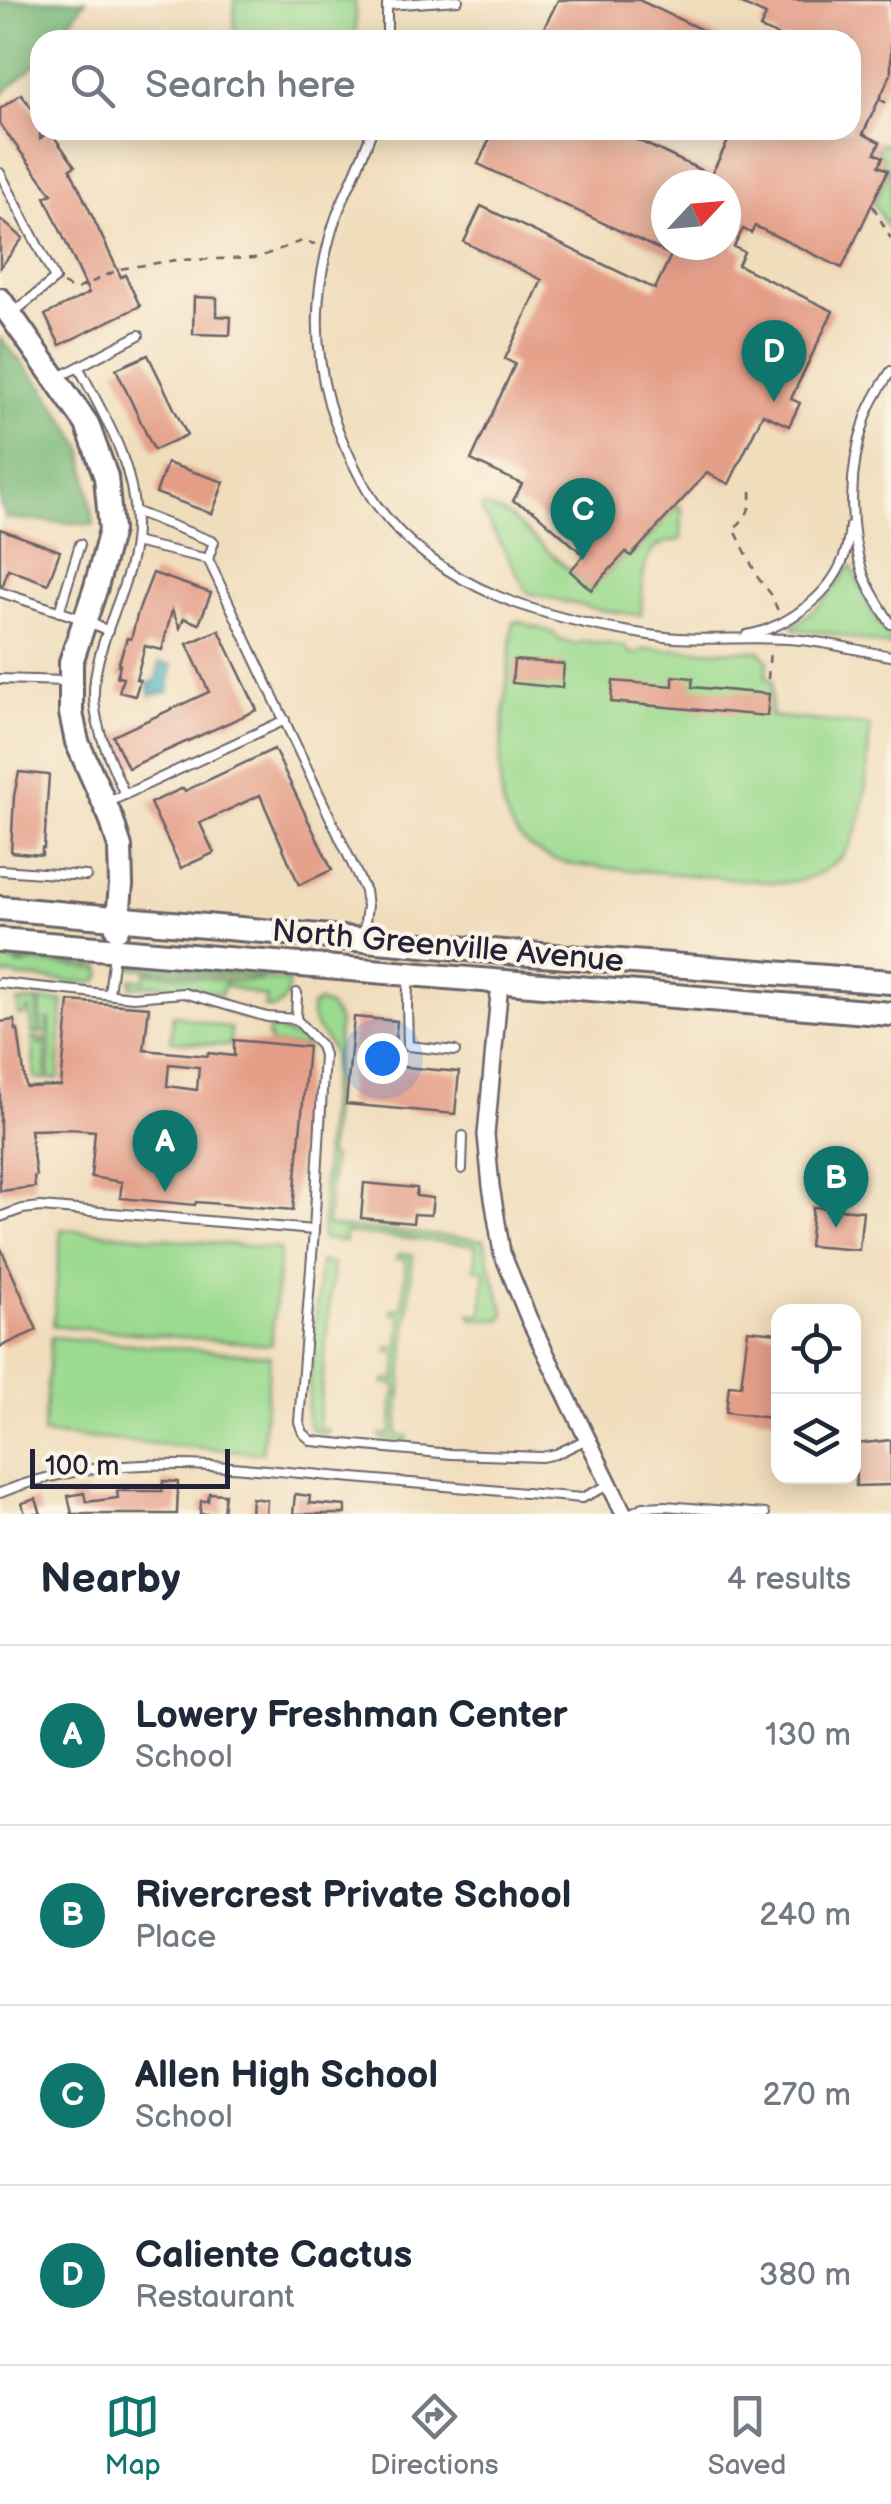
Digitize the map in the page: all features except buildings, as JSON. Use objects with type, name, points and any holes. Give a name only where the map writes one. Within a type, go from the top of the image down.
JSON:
[{"type":"main road","points":[[6,307],[87,424],[106,477],[112,530],[71,662],[71,713],[77,742],[115,800],[121,885],[115,949]]},
{"type":"main road","name":"North Greenville Avenue","points":[[0,908],[891,982]]},
{"type":"main road","name":"North Greenville Avenue","points":[[0,940],[891,1014]]},
{"type":"main road","points":[[500,983],[503,952]]},
{"type":"street","points":[[500,983],[486,1134],[499,1236],[519,1298],[626,1514]]},
{"type":"lane","points":[[387,30],[387,2],[458,0]]},
{"type":"lane","points":[[368,140],[333,228],[322,276],[318,327],[321,362],[335,424],[374,503],[396,528],[466,582],[560,618],[652,636],[800,640],[891,656]]},
{"type":"lane","points":[[0,173],[55,279],[6,307]]},
{"type":"lane","points":[[56,378],[139,335]]},
{"type":"lane","points":[[79,368],[120,445],[134,511],[134,542],[125,588],[94,680],[96,723],[115,800],[284,720]]},
{"type":"lane","points":[[722,638],[764,632],[798,614],[826,588],[846,554],[865,418],[891,371]]},
{"type":"lane","points":[[134,511],[214,542],[208,560],[365,891],[363,938]]},
{"type":"lane","points":[[852,515],[857,554],[866,580],[891,624]]},
{"type":"lane","points":[[134,542],[208,560]]},
{"type":"lane","points":[[59,612],[80,544]]},
{"type":"lane","points":[[0,592],[108,631]]},
{"type":"lane","points":[[0,679],[71,681]]},
{"type":"lane","points":[[0,870],[86,876]]},
{"type":"lane","points":[[109,994],[115,949]]},
{"type":"lane","points":[[409,975],[408,1046],[456,1050]]},
{"type":"lane","points":[[0,983],[133,996],[184,993],[266,1017],[296,1019],[321,1046],[324,1055],[314,1230],[299,1422],[312,1441],[451,1454],[542,1457],[586,1439]]},
{"type":"lane","points":[[296,1019],[297,993]]},
{"type":"lane","points":[[462,1169],[463,1136]]},
{"type":"lane","points":[[0,1216],[22,1208],[41,1207],[314,1230]]},
{"type":"lane","points":[[0,1492],[26,1482],[106,1466],[188,1463],[582,1498],[610,1485]]},
{"type":"lane","points":[[626,1514],[643,1507],[665,1506],[764,1514]]},
{"type":"path","points":[[879,99],[891,104]]},
{"type":"path","points":[[872,206],[891,239]]},
{"type":"path","points":[[55,279],[75,290],[120,269],[176,260],[257,258],[303,241],[316,244]]},
{"type":"path","points":[[751,491],[748,512],[734,528],[778,609],[775,626]]},
{"type":"path","points":[[768,679],[770,640]]},
{"type":"green space","points":[[0,0],[86,0],[64,30],[30,30],[30,69],[0,96]]},
{"type":"green space","points":[[234,0],[355,0],[356,30],[235,30]]},
{"type":"green space","points":[[882,143],[891,147],[891,233],[874,204],[889,170],[881,164],[884,157],[877,151]]},
{"type":"green space","points":[[0,338],[45,389],[83,448],[94,525],[6,518],[0,504]]},
{"type":"green space","points":[[483,505],[509,516],[591,590],[626,552],[632,556],[678,506],[682,508],[681,540],[666,542],[649,555],[643,577],[641,615],[600,610],[528,593],[481,509]]},
{"type":"green space","points":[[852,567],[872,612],[891,641],[890,646],[795,629],[793,625],[825,600]]},
{"type":"green space","points":[[513,622],[554,633],[559,640],[625,646],[630,653],[637,654],[645,649],[760,651],[768,660],[766,678],[772,680],[771,716],[870,726],[863,804],[848,848],[833,865],[811,877],[781,883],[574,865],[547,857],[527,845],[506,813],[500,772]]},
{"type":"green space","points":[[0,951],[18,953],[19,960],[28,960],[28,954],[75,958],[77,962],[78,958],[92,959],[99,965],[34,959],[21,963],[0,956]]},
{"type":"green space","points":[[0,959],[20,966],[35,962],[101,969],[101,974],[91,983],[0,975]]},
{"type":"green space","points":[[129,963],[277,975],[256,978],[123,967]]},
{"type":"green space","points":[[146,972],[239,981],[288,980],[288,986],[284,1001],[271,1008],[264,1007],[267,998],[225,983],[221,995],[164,984],[131,987],[131,979],[145,980]]},
{"type":"green space","points":[[37,1001],[38,1033],[32,1033],[30,1009],[27,1015],[19,1016],[18,1002]]},
{"type":"green space","points":[[40,1001],[63,1001],[58,1079],[49,1079],[50,1020],[47,1033],[41,1033]]},
{"type":"green space","points":[[318,1002],[329,1006],[339,1021],[328,1156],[332,1158],[327,1226],[484,1240],[505,1314],[500,1320],[474,1319],[470,1314],[482,1314],[485,1271],[475,1269],[476,1245],[344,1233],[345,1241],[322,1239],[333,1056],[311,1015],[311,1007]]},
{"type":"green space","points":[[173,1014],[231,1029],[230,1046],[171,1041]]},
{"type":"green space","points":[[270,1027],[304,1041],[308,1047],[270,1044]]},
{"type":"green space","points":[[38,1037],[39,1045],[46,1038],[46,1079],[35,1079],[32,1038]]},
{"type":"green space","points":[[61,1229],[280,1249],[271,1345],[53,1326]]},
{"type":"green space","points":[[400,1254],[413,1255],[397,1435],[408,1439],[402,1442],[382,1439],[380,1435],[391,1434],[397,1395],[395,1385],[384,1383],[386,1379],[396,1380],[398,1353],[387,1351],[389,1347],[399,1347],[401,1315],[391,1313],[392,1308],[402,1309],[406,1260],[396,1259]]},
{"type":"green space","points":[[320,1262],[333,1264],[318,1428],[328,1429],[324,1434],[311,1429],[307,1416]]},
{"type":"green space","points":[[51,1337],[270,1356],[262,1453],[43,1434]]},
{"type":"water","points":[[159,663],[172,665],[168,692],[151,695],[148,684],[157,680]]},
{"type":"place","name":"Caliente Cactus","points":[[774,402]]},
{"type":"place","name":"Allen High School","points":[[583,560]]},
{"type":"place","name":"Lowery Freshman Center","points":[[165,1192]]},
{"type":"place","name":"Rivercrest Private School","points":[[836,1228]]}]
